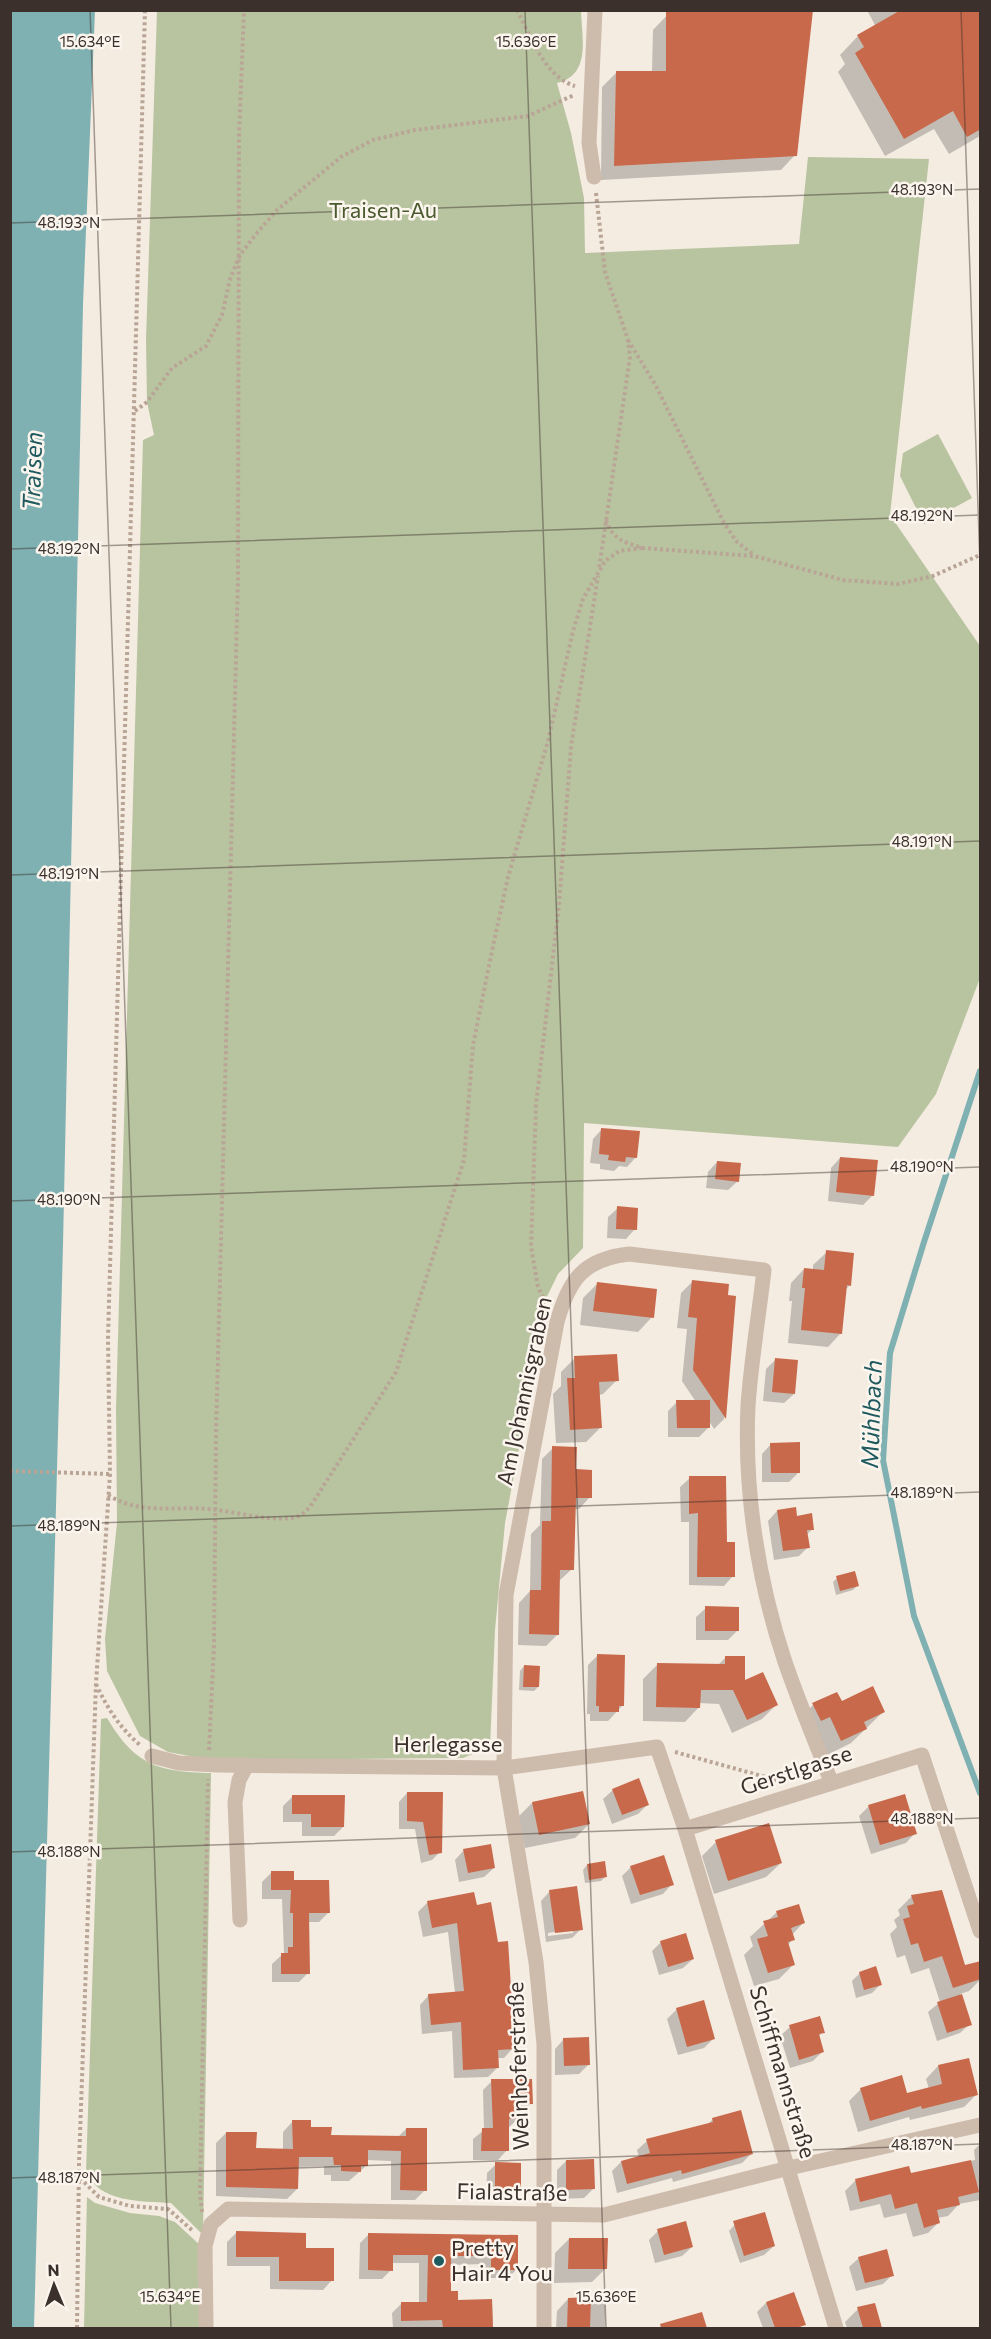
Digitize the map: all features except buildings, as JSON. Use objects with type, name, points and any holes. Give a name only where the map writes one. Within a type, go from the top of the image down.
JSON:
[{"type":"street","points":[[594,177],[589,143],[595,10]]},
{"type":"street","name":"Am Johannisgraben","points":[[504,1768],[506,1595],[557,1322],[563,1301],[580,1274],[608,1256],[629,1254],[764,1270],[748,1406],[749,1468],[754,1536],[769,1606],[785,1661],[831,1782]]},
{"type":"street","points":[[657,1746],[685,1829]]},
{"type":"street","name":"Herlegasse","points":[[152,1756],[179,1763],[504,1768],[657,1746]]},
{"type":"street","name":"Gerstlgasse","points":[[685,1829],[809,1788],[922,1755],[981,1931]]},
{"type":"street","points":[[240,1920],[236,1802],[239,1780],[247,1765]]},
{"type":"street","name":"Weinhoferstraße","points":[[504,1768],[536,1962],[544,2044],[544,2328]]},
{"type":"street","name":"Schiffmannstraße","points":[[685,1829],[836,2328]]},
{"type":"street","name":"Fialastraße","points":[[205,2246],[211,2224],[228,2209],[604,2215],[789,2168],[981,2125]]},
{"type":"street","points":[[205,2246],[206,2328]]},
{"type":"path","points":[[77,2328],[79,2178],[96,1683],[110,1474],[108,1339],[145,10]]},
{"type":"path","points":[[202,2214],[200,2193],[209,1764],[214,1645],[238,579],[239,136],[244,10]]},
{"type":"path","points":[[517,10],[545,62],[557,76],[579,88],[591,87]]},
{"type":"path","points":[[135,411],[147,402],[172,368],[206,346],[222,315],[230,279],[240,255],[277,210],[341,158],[373,140],[415,130],[528,116],[591,87]]},
{"type":"path","points":[[557,1322],[538,1287],[531,1246],[536,1105],[559,904],[571,747],[630,357],[628,340],[605,272],[594,177]]},
{"type":"path","points":[[628,340],[656,386],[724,523],[737,542],[754,556]]},
{"type":"path","points":[[606,519],[614,536],[643,548]]},
{"type":"path","points":[[108,1495],[131,1506],[159,1510],[216,1510],[280,1519],[302,1515],[339,1465],[396,1372],[464,1160],[473,1045],[508,877],[548,741],[573,631],[584,599],[605,561],[619,551],[643,548],[754,556],[843,580],[898,584],[933,576],[981,555]]},
{"type":"path","points":[[10,1471],[110,1474]]},
{"type":"path","points":[[96,1683],[106,1706],[127,1734],[152,1756]]},
{"type":"path","points":[[657,1746],[809,1788]]},
{"type":"path","points":[[79,2178],[99,2197],[130,2206],[168,2209],[186,2224],[205,2246]]},
{"type":"green space","name":"Traisen-Au","points":[[157,11],[581,11],[583,44],[580,64],[568,79],[557,83],[571,133],[584,198],[585,253],[799,244],[808,157],[929,159],[890,515],[980,646],[980,978],[936,1094],[898,1147],[584,1123],[583,1248],[558,1274],[533,1325],[527,1405],[505,1523],[495,1630],[490,1747],[463,1758],[211,1760],[168,1752],[140,1736],[107,1671],[105,1639],[117,1523],[116,1409],[143,440],[154,435],[147,402],[146,340]]},
{"type":"green space","points":[[938,434],[972,498],[924,524],[900,476],[903,453]]},
{"type":"green space","points":[[107,1718],[128,1746],[150,1763],[176,1771],[211,1773],[203,2235],[171,2203],[111,2195],[92,2182],[86,2172],[101,1719]]},
{"type":"green space","points":[[87,2197],[95,2203],[130,2213],[159,2216],[175,2222],[202,2247],[200,2328],[84,2328]]},
{"type":"water","name":"Traisen","points":[[95,10],[83,304],[63,1245],[34,2328],[11,2328],[10,11]]},
{"type":"waterway","name":"Mühlbach","points":[[980,1071],[890,1353],[883,1460],[914,1616],[980,1793]]},
{"type":"place","name":"Pretty Hair 4 You","points":[[439,2261]]}]
